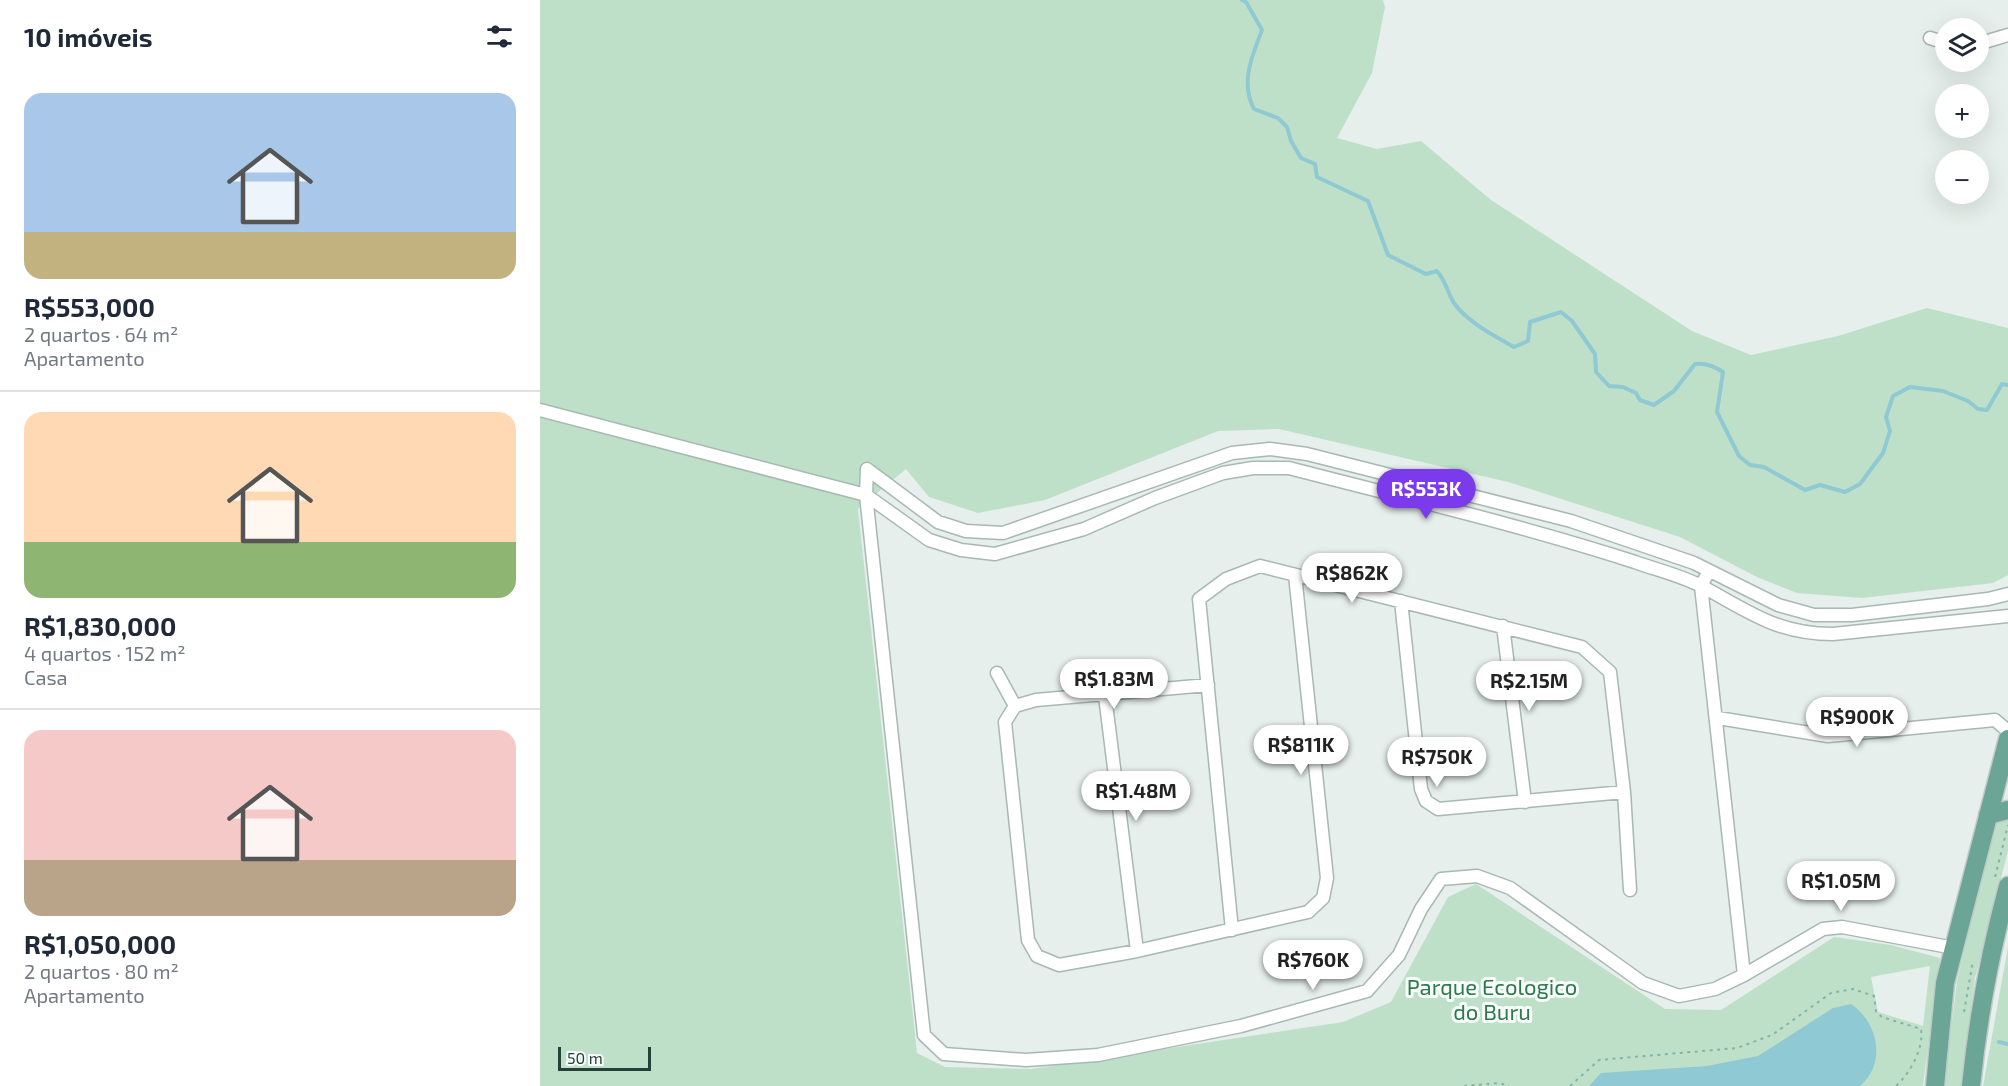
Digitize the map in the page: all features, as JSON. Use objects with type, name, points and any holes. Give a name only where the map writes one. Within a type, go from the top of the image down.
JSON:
[{"type":"main road","points":[[1935,1086],[1945,983],[2008,739]]},
{"type":"main road","points":[[1988,815],[2008,810]]},
{"type":"main road","points":[[1971,1086],[1977,1027],[1989,956],[2008,886]]},
{"type":"street","points":[[1989,41],[2008,35]]},
{"type":"street","points":[[1930,38],[1935,40]]},
{"type":"street","points":[[540,410],[866,495],[929,540],[961,550],[995,554],[1084,529],[1155,498],[1223,473],[1253,468],[1288,468],[1564,540],[1701,586],[1743,610],[1785,629],[1810,634],[2008,616]]},
{"type":"street","points":[[1954,948],[1842,927],[1823,929],[1744,975],[1715,989],[1679,996],[1643,983],[1510,888],[1477,876],[1441,879],[1421,909],[1398,955],[1367,991],[1241,1026],[1098,1055],[1026,1060],[944,1053],[924,1035],[866,495],[867,469],[938,522],[966,531],[1003,533],[1232,453],[1270,449],[1307,454],[1350,464],[1571,521],[1694,563],[1778,605],[1814,615],[1852,615],[1988,599],[2008,594]]},
{"type":"street","points":[[1232,930],[1199,599],[1226,579],[1260,566],[1582,647],[1610,672],[1624,792],[1630,890]]},
{"type":"street","points":[[1709,571],[1701,586],[1718,718],[1744,975]]},
{"type":"street","points":[[1208,685],[1105,696],[1036,700],[1015,706],[1005,722],[1028,940],[1037,957],[1059,965],[1137,951],[1308,912],[1323,898],[1327,878],[1296,574]]},
{"type":"street","points":[[1401,601],[1421,789],[1426,801],[1438,809],[1624,792]]},
{"type":"street","points":[[1503,626],[1525,802]]},
{"type":"street","points":[[996,673],[1015,706]]},
{"type":"street","points":[[1105,696],[1137,951]]},
{"type":"street","points":[[1718,718],[1828,736],[1995,720],[2008,731]]},
{"type":"path","points":[[1570,1086],[1599,1060],[1708,1052],[1755,1042],[1772,1035],[1831,993],[1853,989],[1874,996],[1876,1012],[1882,1017],[1921,1029],[1922,1038],[1912,1066],[1896,1086]]},
{"type":"path","points":[[1464,1086],[1499,1083],[1509,1086]]},
{"type":"green space","name":"Parque Ecologico do Buru","points":[[540,0],[1383,0],[1385,7],[1372,73],[1337,138],[1377,149],[1421,141],[1491,200],[1692,331],[1751,355],[1838,336],[1927,308],[2008,328],[2008,575],[1993,583],[1862,598],[1797,593],[1757,577],[1680,537],[1508,482],[1279,429],[1218,431],[1045,500],[978,513],[929,497],[906,469],[858,509],[917,1053],[945,1067],[1031,1069],[1343,1022],[1391,1002],[1448,897],[1476,884],[1665,1009],[1721,1010],[1834,937],[1891,945],[1940,958],[1923,1086],[540,1086]],"holes":[[[1930,966],[1923,1026],[1878,1012],[1871,977]]]},
{"type":"green space","points":[[1996,816],[2008,816],[2008,851],[1975,978],[1961,1086],[1944,1086],[1957,981]]},
{"type":"green space","points":[[2008,947],[2008,1086],[1983,1086]]},
{"type":"water","points":[[1851,1004],[1868,1021],[1876,1043],[1874,1066],[1860,1086],[1589,1086],[1601,1073],[1707,1066],[1758,1056],[1833,1008]]},
{"type":"waterway","points":[[1242,0],[1246,2],[1262,30],[1251,60],[1248,79],[1248,89],[1254,109],[1278,118],[1287,127],[1291,141],[1301,158],[1315,164],[1317,177],[1368,201],[1388,255],[1426,274],[1437,271],[1454,303],[1466,316],[1514,347],[1528,341],[1530,322],[1561,312],[1572,321],[1595,354],[1596,372],[1609,386],[1623,387],[1636,393],[1640,400],[1654,405],[1674,391],[1695,364],[1716,368],[1723,372],[1717,412],[1739,456],[1750,465],[1764,467],[1805,490],[1820,485],[1845,492],[1860,484],[1883,453],[1890,431],[1886,417],[1893,396],[1910,387],[1943,391],[1968,401],[1978,409],[1987,410],[2002,384],[2008,385]]},
{"type":"waterway","points":[[1999,1042],[2008,1044]]}]
